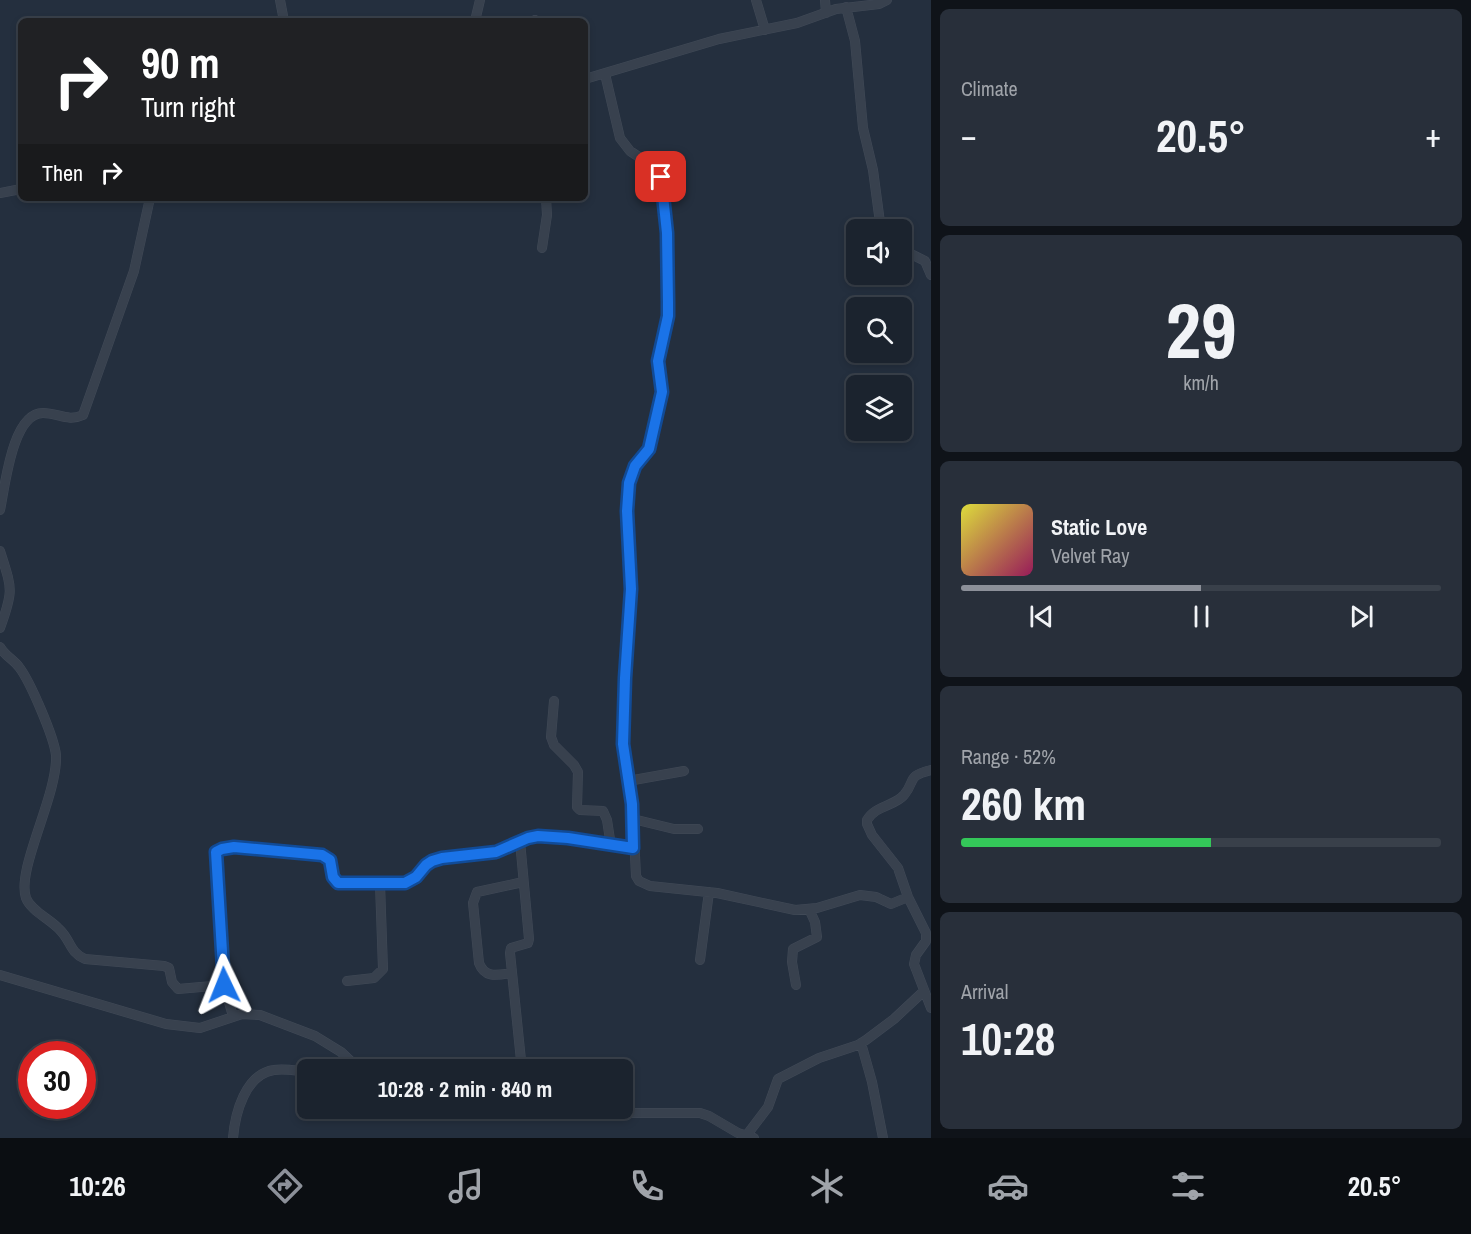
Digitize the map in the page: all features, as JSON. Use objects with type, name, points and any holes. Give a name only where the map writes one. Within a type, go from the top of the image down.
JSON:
[{"type":"street","points":[[280,0],[283,18]]},
{"type":"street","points":[[477,18],[480,0]]},
{"type":"street","points":[[756,0],[765,30]]},
{"type":"street","points":[[825,0],[826,13]]},
{"type":"street","points":[[588,78],[719,39],[797,23],[846,7],[879,4],[887,0]]},
{"type":"street","points":[[846,7],[855,41],[863,128],[873,170],[880,219]]},
{"type":"street","points":[[605,74],[620,138],[630,151],[651,165],[661,177],[667,233],[668,316],[658,361],[662,392],[649,449],[635,466],[627,497],[631,589],[623,744],[633,819],[634,871],[639,881],[644,884],[749,898],[780,908],[809,909],[860,895],[876,897],[891,904],[908,897]]},
{"type":"street","points":[[0,193],[18,190]]},
{"type":"street","points":[[0,510],[14,445],[23,424],[33,416],[42,413],[68,419],[83,415],[134,271],[149,201]]},
{"type":"street","points":[[542,248],[547,215],[546,201]]},
{"type":"street","points":[[912,255],[925,261],[931,276]]},
{"type":"street","points":[[0,551],[11,592],[0,628]]},
{"type":"street","points":[[0,647],[23,672],[47,725],[56,755],[54,782],[25,880],[26,899],[66,935],[76,955],[85,958],[164,966],[169,968],[172,982],[178,989],[224,985]]},
{"type":"street","points":[[554,701],[551,737],[554,745],[578,772],[578,807],[580,810],[603,811],[607,820],[611,846]]},
{"type":"street","points":[[931,770],[913,778],[902,797],[875,811],[867,820],[869,830],[898,868],[908,897],[927,938],[914,959],[931,1008]]},
{"type":"street","points":[[628,782],[684,771]]},
{"type":"street","points":[[633,819],[674,829],[698,830]]},
{"type":"street","points":[[233,1016],[224,985],[219,886],[215,860],[216,852],[222,849],[234,847],[322,855],[330,860],[333,877],[338,883],[380,884],[405,883],[416,877],[426,865],[442,858],[496,852],[538,836],[633,848]]},
{"type":"street","points":[[520,842],[529,939],[528,943],[511,948],[521,1059]]},
{"type":"street","points":[[512,973],[492,976],[481,969],[473,903],[477,892],[523,882]]},
{"type":"street","points":[[347,981],[374,978],[383,969],[380,884]]},
{"type":"street","points":[[700,960],[709,892]]},
{"type":"street","points":[[796,985],[792,962],[793,949],[817,937],[815,922],[809,909]]},
{"type":"street","points":[[0,975],[166,1024],[200,1028],[233,1016],[248,1013],[260,1015],[315,1036],[348,1059]]},
{"type":"street","points":[[633,1113],[700,1113],[750,1137],[768,1107],[778,1079],[819,1058],[861,1043],[885,1026],[924,991]]},
{"type":"street","points":[[861,1043],[872,1082],[883,1138]]},
{"type":"street","points":[[233,1138],[237,1110],[246,1092],[260,1076],[275,1070],[297,1071]]},
{"type":"route","points":[[224,985],[219,886],[215,860],[216,852],[222,849],[234,847],[322,855],[330,860],[333,877],[338,883],[396,884],[405,883],[416,877],[432,861],[496,852],[538,836],[633,848],[633,814],[623,744],[631,589],[627,497],[635,466],[649,449],[662,392],[658,354],[668,316],[668,302],[667,233],[661,177]]}]
